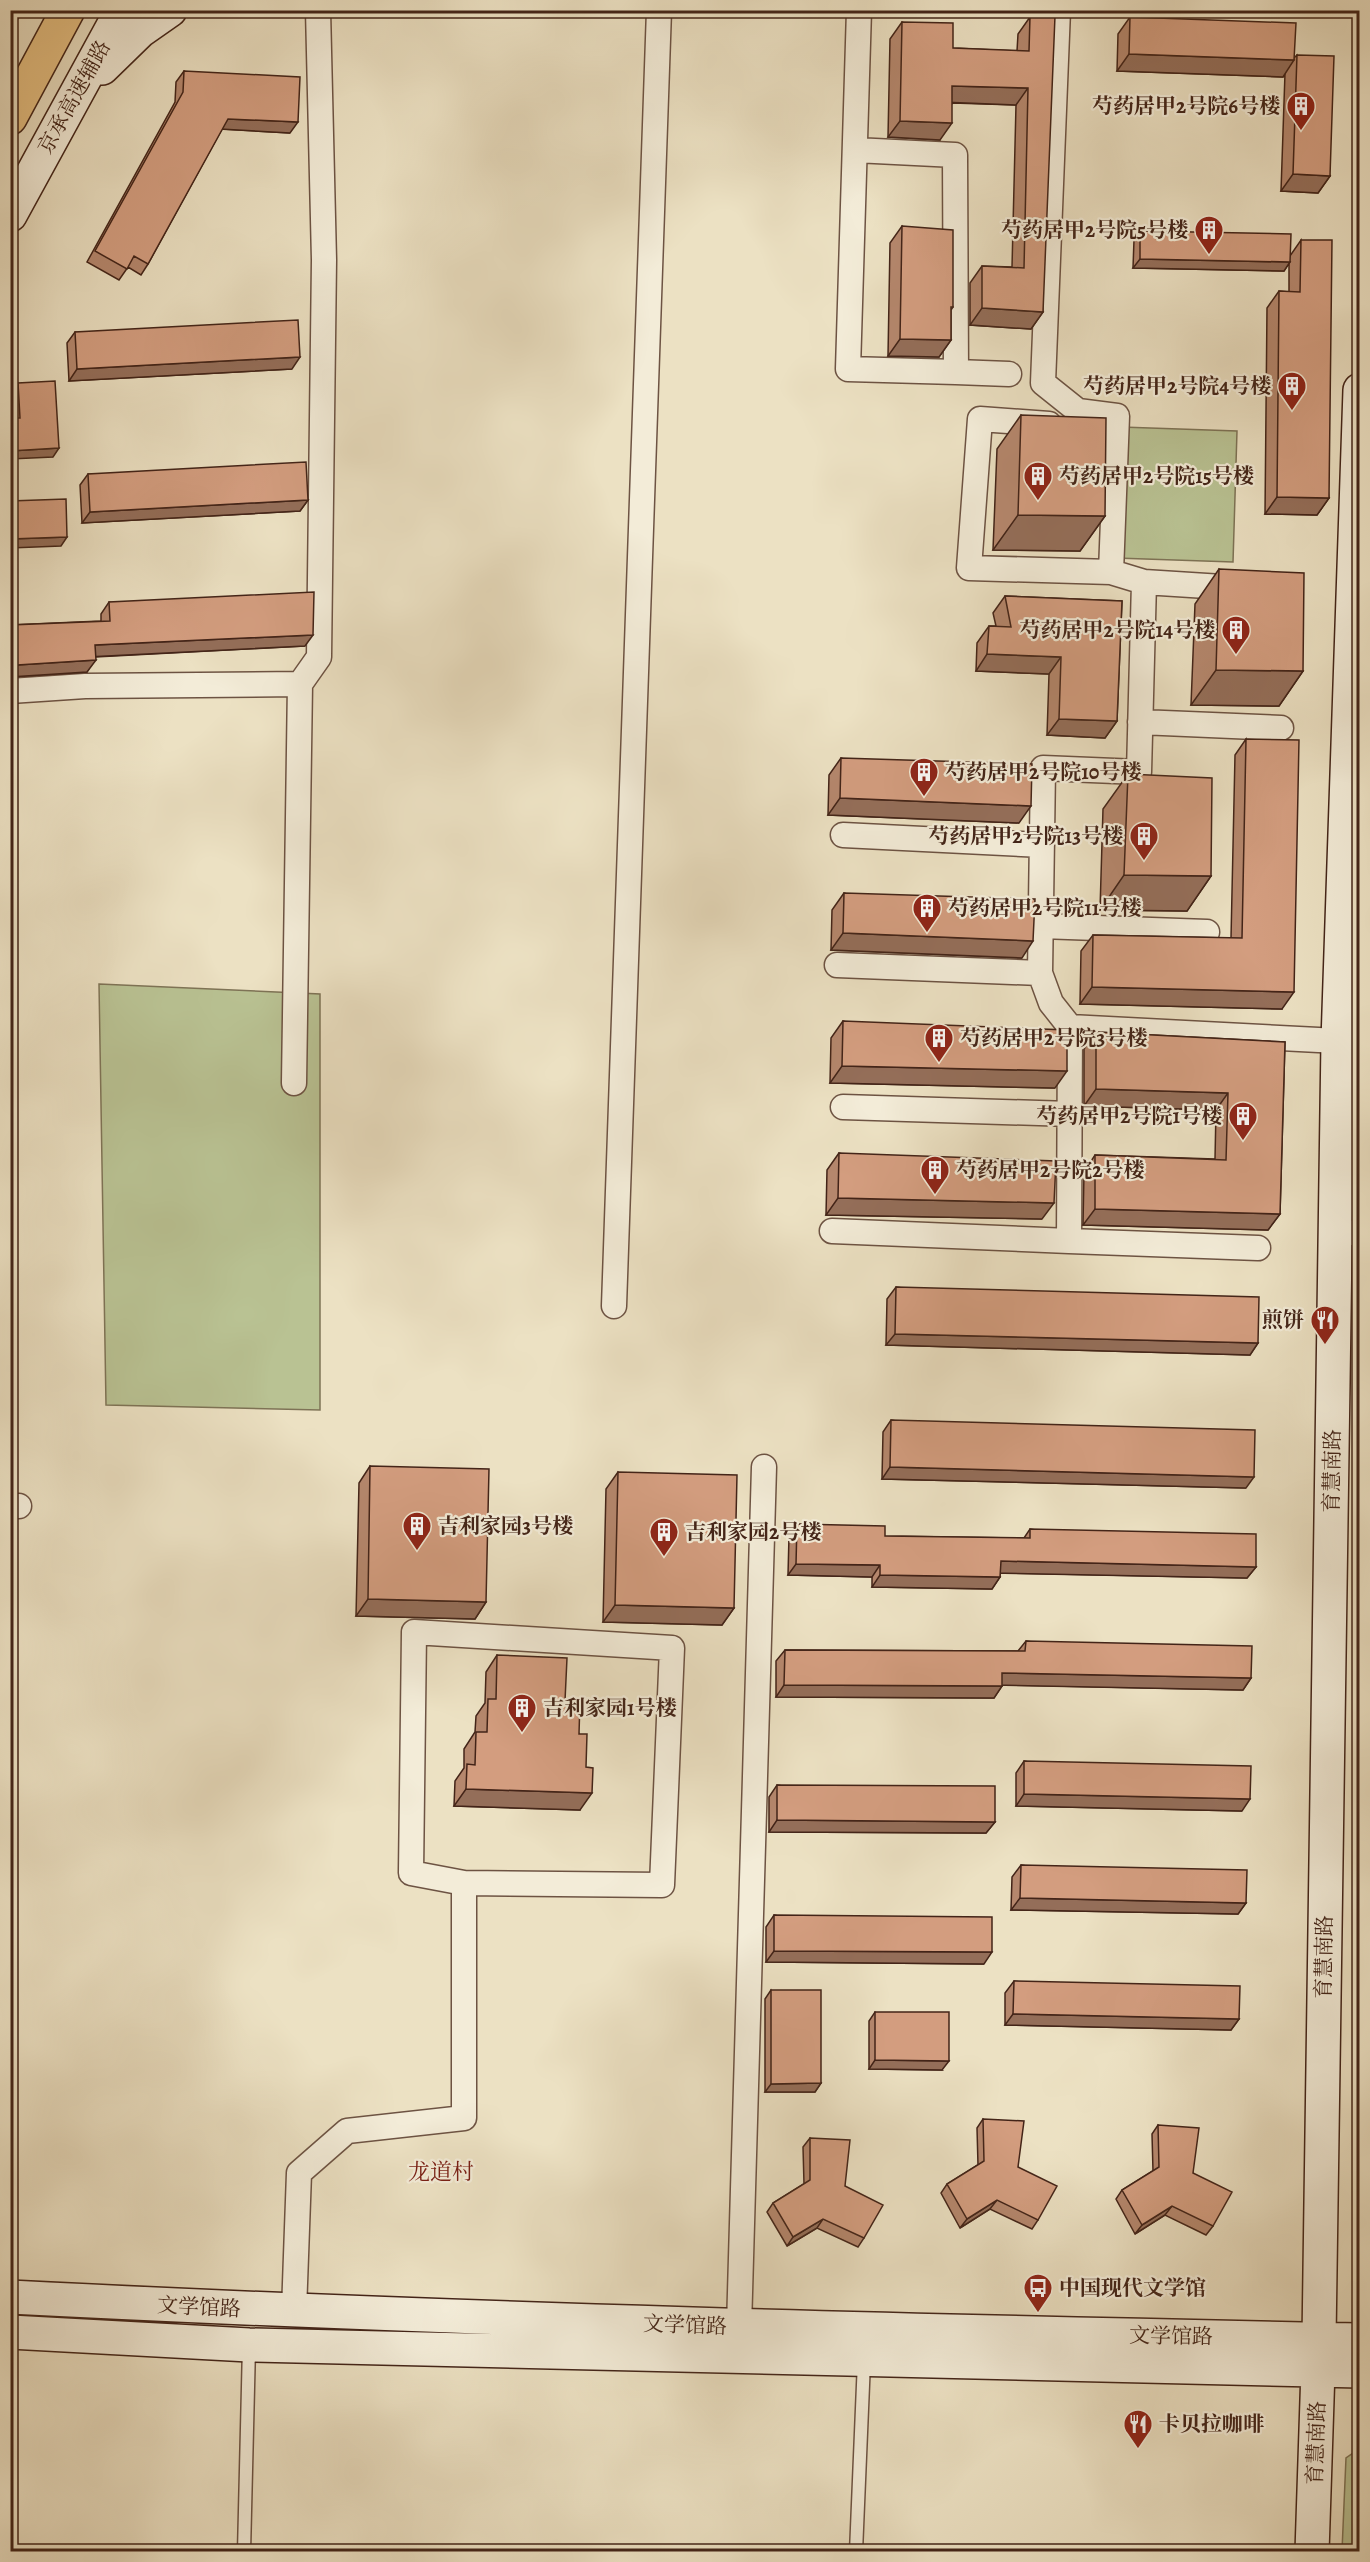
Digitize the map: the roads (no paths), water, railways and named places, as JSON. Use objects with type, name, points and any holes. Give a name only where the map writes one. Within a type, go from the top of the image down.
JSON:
[{"type":"highway","points":[[10,118],[68,10]]},
{"type":"main road","name":"京承高速辅路","points":[[10,215],[122,10]]},
{"type":"main road","points":[[75,94],[140,31],[170,10]]},
{"type":"main road","name":"育慧南路","points":[[1312,2552],[1347,1233],[1338,1041],[1359,390]]},
{"type":"main road","name":"文学馆路","points":[[10,2297],[294,2311],[739,2326],[1318,2355],[1359,2371]]},
{"type":"main road","name":"文学馆路","points":[[10,2332],[249,2345],[864,2361],[1318,2355],[1359,2340]]},
{"type":"street","points":[[294,1083],[300,684],[319,657],[324,260],[318,10]]},
{"type":"street","points":[[614,1306],[658,10]]},
{"type":"street","points":[[859,10],[848,369],[1009,374]]},
{"type":"street","points":[[1058,10],[1043,383],[1078,411],[1117,416],[1111,572]]},
{"type":"street","points":[[855,150],[955,155],[956,372]]},
{"type":"street","points":[[1117,428],[980,419],[969,568],[1111,572],[1144,582],[1262,590]]},
{"type":"street","points":[[1069,1241],[1070,1027],[1051,1003],[1040,973],[1043,768],[1139,772],[1144,582]]},
{"type":"street","points":[[10,691],[86,686],[300,684]]},
{"type":"street","points":[[1140,722],[1281,728]]},
{"type":"street","points":[[843,836],[1042,845]]},
{"type":"street","points":[[1041,926],[1207,932]]},
{"type":"street","points":[[837,965],[1040,973]]},
{"type":"street","points":[[1070,1027],[1338,1041]]},
{"type":"street","points":[[843,1107],[1070,1114]]},
{"type":"street","points":[[832,1230],[1258,1248]]},
{"type":"street","points":[[739,2326],[764,1467]]},
{"type":"street","points":[[414,1632],[672,1648],[662,1885],[464,1883],[411,1873],[414,1632]]},
{"type":"street","points":[[294,2311],[299,2173],[347,2131],[464,2118],[464,1883]]},
{"type":"lane","points":[[244,2552],[249,2345]]},
{"type":"lane","points":[[856,2552],[864,2361]]},
{"type":"place","name":"芍药居甲2号院6号楼","points":[[1301,132]]},
{"type":"place","name":"芍药居甲2号院5号楼","points":[[1209,256]]},
{"type":"place","name":"芍药居甲2号院4号楼","points":[[1292,412]]},
{"type":"place","name":"芍药居甲2号院15号楼","points":[[1038,502]]},
{"type":"place","name":"芍药居甲2号院14号楼","points":[[1236,656]]},
{"type":"place","name":"芍药居甲2号院10号楼","points":[[924,798]]},
{"type":"place","name":"芍药居甲2号院13号楼","points":[[1144,862]]},
{"type":"place","name":"芍药居甲2号院11号楼","points":[[927,934]]},
{"type":"place","name":"芍药居甲2号院3号楼","points":[[939,1064]]},
{"type":"place","name":"芍药居甲2号院1号楼","points":[[1243,1142]]},
{"type":"place","name":"芍药居甲2号院2号楼","points":[[935,1196]]},
{"type":"place","name":"煎饼","points":[[1325,1346]]},
{"type":"place","name":"吉利家园3号楼","points":[[417,1552]]},
{"type":"place","name":"吉利家园2号楼","points":[[664,1558]]},
{"type":"place","name":"吉利家园1号楼","points":[[522,1734]]},
{"type":"place","name":"中国现代文学馆","points":[[1038,2314]]},
{"type":"place","name":"卡贝拉咖啡","points":[[1138,2450]]},
{"type":"district","name":"龙道村","points":[[441,2171]]}]
